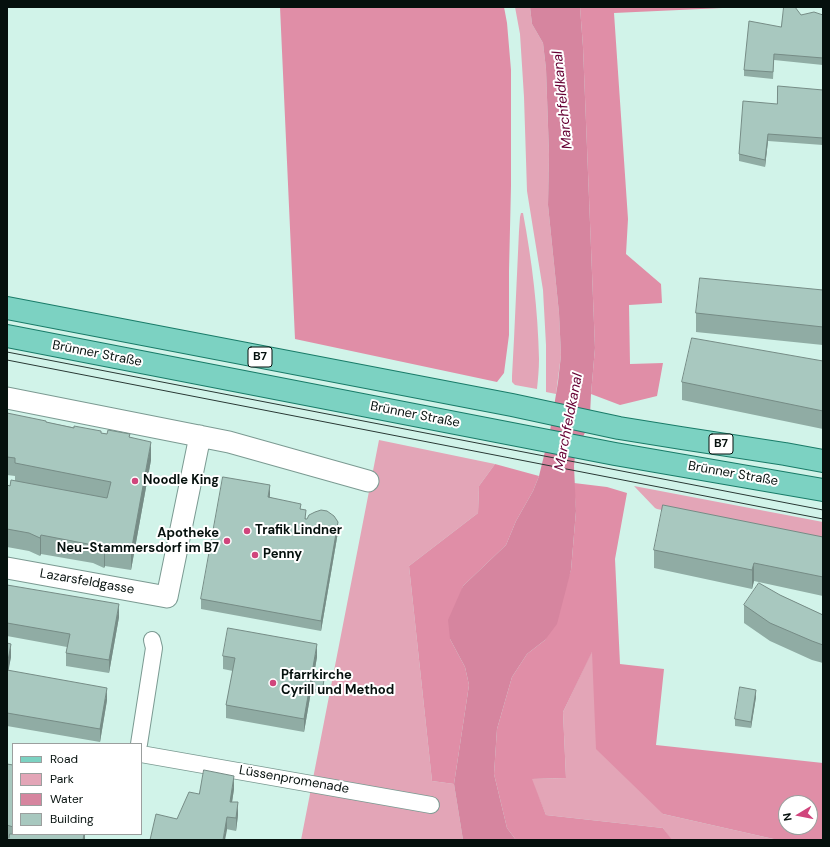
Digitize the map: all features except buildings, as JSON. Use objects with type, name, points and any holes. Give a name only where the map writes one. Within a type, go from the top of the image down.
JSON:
[{"type":"main road","name":"Brünner Straße","points":[[7,308],[619,428],[823,461]]},
{"type":"main road","name":"Brünner Straße","points":[[7,336],[615,454],[823,490]]},
{"type":"street","points":[[7,398],[229,442],[368,481]]},
{"type":"street","name":"Lazarsfeldgasse","points":[[7,568],[167,597],[200,436]]},
{"type":"street","points":[[139,743],[154,648],[152,640]]},
{"type":"street","name":"Lüssenpromenade","points":[[142,754],[431,804]]},
{"type":"green space","points":[[515,7],[530,7],[532,24],[543,43],[546,69],[549,154],[548,205],[559,313],[561,355],[556,394],[546,392],[546,345],[543,290],[527,191],[520,34]]},
{"type":"green space","points":[[521,213],[523,213],[532,267],[536,304],[539,359],[537,389],[515,385],[512,382]]},
{"type":"green space","points":[[379,440],[495,464],[479,486],[478,513],[409,566],[432,781],[454,784],[463,840],[301,840]]},
{"type":"green space","points":[[634,486],[823,522],[823,541],[657,509]]},
{"type":"green space","points":[[592,651],[663,814],[778,840],[671,840],[663,828],[546,815],[531,779],[566,778],[563,712]]},
{"type":"shaded area","points":[[280,7],[504,7],[507,23],[511,70],[509,335],[504,373],[497,382],[295,339]]},
{"type":"shaded area","points":[[580,7],[744,7],[614,13],[628,219],[626,254],[661,284],[662,303],[629,305],[630,364],[663,363],[657,396],[620,405],[591,394],[595,348],[583,47]]},
{"type":"shaded area","points":[[495,464],[539,476],[533,491],[516,521],[506,545],[463,586],[450,639],[465,667],[469,685],[454,784],[432,781],[409,566],[478,513],[479,486]]},
{"type":"shaded area","points":[[574,483],[607,487],[627,493],[615,559],[620,664],[664,669],[656,745],[823,763],[823,840],[778,840],[663,814],[596,749],[592,652],[563,712],[566,778],[532,779],[546,815],[663,828],[672,840],[516,840],[507,828],[494,774],[497,729],[512,677],[527,654],[545,640],[571,570],[576,511]]},
{"type":"water","name":"Marchfeldkanal","points":[[530,7],[580,7],[583,47],[595,348],[590,415],[587,428],[575,455],[576,511],[571,570],[557,624],[545,640],[527,654],[512,677],[497,729],[494,774],[507,828],[516,840],[463,840],[454,784],[469,685],[465,667],[450,639],[448,620],[463,586],[506,545],[516,521],[533,491],[539,476],[550,431],[561,355],[559,313],[548,205],[549,154],[546,69],[543,43],[532,24]]},
{"type":"tram line","points":[[7,352],[823,510]]},
{"type":"tram line","points":[[7,360],[823,519]]},
{"type":"place","name":"Noodle King","points":[[135,481]]},
{"type":"place","name":"Trafik Lindner","points":[[247,531]]},
{"type":"place","name":"Apotheke Neu-Stammersdorf im B7","points":[[227,541]]},
{"type":"place","name":"Penny","points":[[255,555]]},
{"type":"place","name":"Pfarrkirche Cyrill und Method","points":[[273,683]]}]
